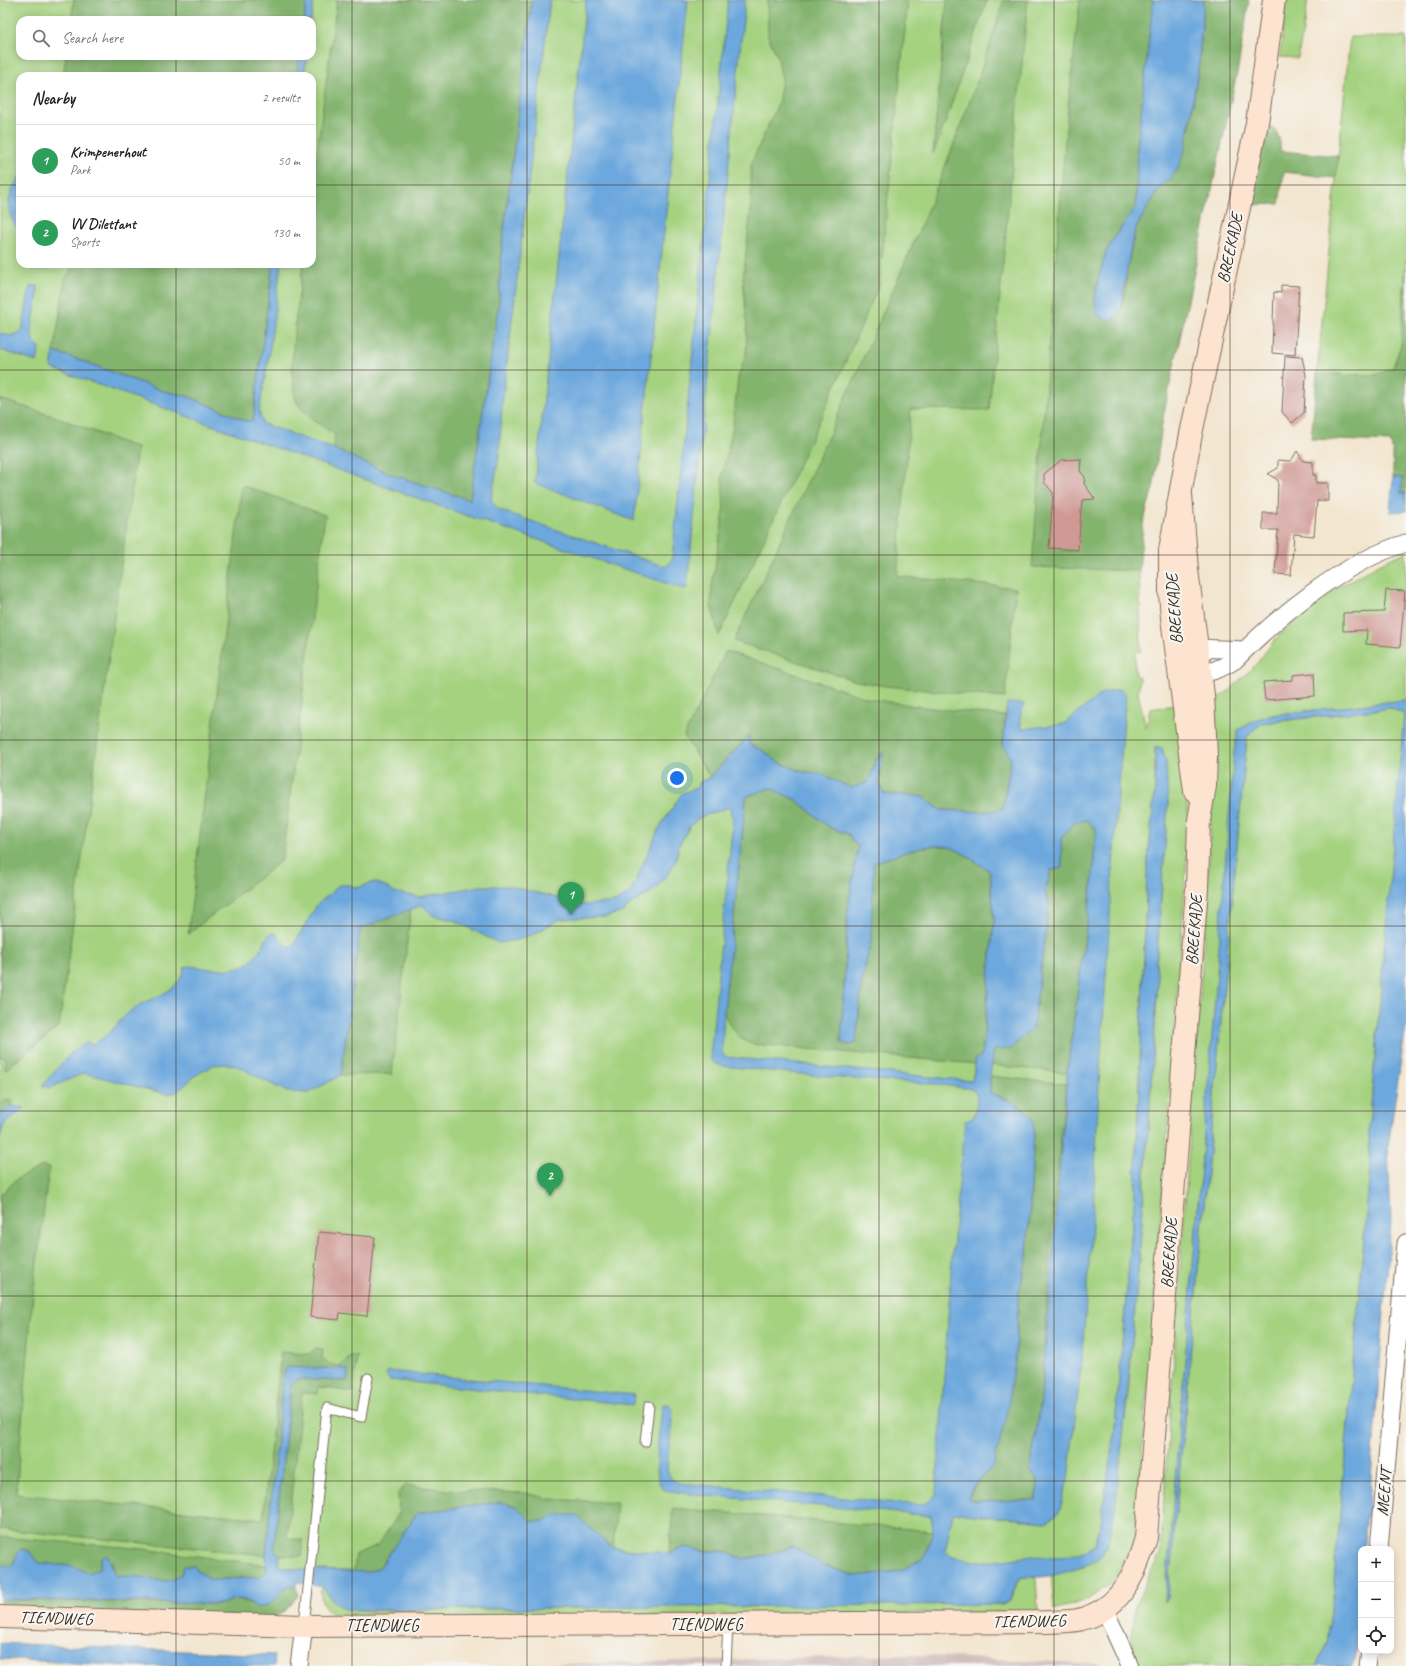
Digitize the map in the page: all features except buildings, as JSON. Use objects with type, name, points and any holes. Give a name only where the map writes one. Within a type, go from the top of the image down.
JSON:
[{"type":"main road","name":"BREEKADE","points":[[1199,820],[1170,593],[1170,550],[1191,434],[1257,123],[1274,0]]},
{"type":"main road","name":"BREEKADE","points":[[1104,1608],[1125,1588],[1138,1566],[1147,1531],[1197,889],[1199,820],[1205,786],[1206,755],[1201,676],[1187,570],[1181,494]]},
{"type":"main road","name":"TIENDWEG","points":[[0,1617],[304,1626],[728,1633],[795,1623],[1047,1622],[1077,1620],[1104,1608]]},
{"type":"street","points":[[1245,650],[1197,648],[1178,664],[1201,676],[1226,666],[1245,650],[1306,598],[1332,579],[1358,563],[1406,542]]},
{"type":"street","name":"MEENT","points":[[1379,1546],[1406,1244]]},
{"type":"street","points":[[1104,1608],[1130,1666]]},
{"type":"street","points":[[299,1666],[304,1626]]},
{"type":"street","points":[[1368,1666],[1370,1654]]},
{"type":"lane","points":[[304,1626],[312,1566],[327,1408],[361,1417],[368,1378]]},
{"type":"lane","points":[[645,1442],[649,1406]]},
{"type":"lane","points":[[726,1666],[728,1633]]},
{"type":"shaded area","points":[[910,1655],[1099,1664],[1100,1666],[483,1666]]},
{"type":"green space","points":[[0,0],[1245,0],[1132,538],[1133,570],[1139,571],[1141,651],[1135,652],[1135,675],[1140,678],[1138,693],[1146,728],[1150,709],[1175,705],[1186,783],[1189,829],[1138,1512],[1132,1546],[1121,1569],[1106,1587],[1087,1600],[1054,1610],[1051,1574],[1084,1567],[1108,1542],[1128,1395],[1143,1210],[1158,982],[1156,966],[1168,803],[1162,748],[1155,748],[1155,788],[1147,870],[1135,1193],[1115,1426],[1101,1523],[1095,1546],[1081,1553],[1076,1562],[0,1584]]},
{"type":"green space","points":[[74,0],[307,0],[305,16],[72,16]]},
{"type":"green space","points":[[337,0],[532,0],[501,255],[499,301],[470,500],[390,474],[334,449],[335,435],[311,418],[299,406],[294,395],[292,359],[302,268],[316,268],[316,159]]},
{"type":"green space","points":[[767,0],[908,0],[879,285],[825,409],[719,636],[711,604],[712,586],[724,511],[722,476],[733,426],[738,378],[746,354],[747,328],[743,278],[751,210],[751,164],[778,104],[782,80],[778,58],[768,36]]},
{"type":"green space","points":[[947,0],[987,0],[933,154]]},
{"type":"green space","points":[[1004,0],[1028,0],[989,410],[911,409],[897,576],[1016,588],[1005,698],[886,686],[856,681],[734,641],[833,427],[922,224],[966,113]]},
{"type":"green space","points":[[1080,0],[1153,0],[1137,149],[1136,208],[1114,238],[1106,252],[1098,280],[1095,301],[1116,317],[1121,308],[1125,294],[1127,268],[1136,228],[1158,189],[1169,180],[1190,127],[1199,64],[1204,0],[1249,0],[1238,68],[1163,417],[1154,484],[1143,524],[1139,571],[1032,567],[1067,117]]},
{"type":"green space","points":[[1286,0],[1308,0],[1298,58],[1280,57]]},
{"type":"green space","points":[[1350,37],[1406,37],[1406,260],[1401,345],[1393,368],[1376,375],[1317,374]]},
{"type":"green space","points":[[65,60],[299,60],[297,72],[64,72]]},
{"type":"green space","points":[[1266,122],[1278,134],[1280,151],[1338,156],[1336,178],[1284,172],[1279,204],[1248,205]]},
{"type":"green space","points":[[1406,260],[1406,493],[1401,494],[1403,478],[1393,477],[1393,452],[1390,442],[1311,439],[1317,374],[1376,375],[1393,368],[1401,345]]},
{"type":"green space","points":[[72,268],[272,268],[253,420],[247,421],[187,396],[163,391],[54,352],[65,280]]},
{"type":"green space","points":[[0,399],[56,417],[137,448],[59,1027],[5,1070],[5,1058],[0,1057]]},
{"type":"green space","points":[[242,485],[325,515],[282,860],[188,934]]},
{"type":"green space","points":[[1406,552],[1406,700],[1266,716],[1238,730],[1165,1601],[1168,1597],[1247,737],[1262,723],[1391,708],[1404,714],[1404,724],[1369,1129],[1370,1169],[1333,1595],[1327,1644],[1316,1666],[1136,1666],[1132,1649],[1131,1634],[1133,1621],[1140,1595],[1160,1554],[1203,952],[1211,817],[1214,701],[1231,689],[1257,663],[1278,636],[1328,593],[1381,563]]},
{"type":"green space","points":[[726,651],[870,699],[923,707],[1005,716],[1003,744],[1011,759],[1002,809],[985,812],[941,810],[921,796],[884,794],[879,784],[883,753],[877,758],[869,781],[852,788],[819,773],[803,772],[778,762],[764,751],[749,744],[749,736],[710,777],[684,736]]},
{"type":"green space","points":[[770,788],[796,800],[829,827],[848,834],[858,847],[848,907],[841,1042],[849,1045],[859,1018],[862,980],[871,941],[873,863],[923,847],[944,846],[962,853],[990,871],[994,921],[982,1056],[976,1059],[976,1064],[752,1044],[738,1036],[728,1022],[724,1012],[746,797]]},
{"type":"green space","points":[[1087,820],[1096,830],[1092,885],[1067,1073],[991,1065],[994,1050],[1033,1028],[1049,904],[1045,893],[1051,870],[1062,868],[1061,839],[1072,823]]},
{"type":"green space","points":[[411,908],[392,1074],[341,1075],[360,929]]},
{"type":"green space","points":[[990,1076],[1066,1084],[1051,1239],[1041,1400],[1030,1470],[1037,1480],[1036,1500],[975,1501],[968,1499],[978,1481],[1008,1407],[1015,1362],[1019,1292],[1027,1258],[1034,1133],[1033,1121],[1008,1099],[990,1093]]},
{"type":"green space","points":[[3,1100],[14,1101],[11,1106],[0,1115],[0,1103]]},
{"type":"green space","points":[[42,1166],[49,1168],[33,1294],[16,1494],[263,1519],[281,1352],[309,1354],[316,1348],[323,1349],[322,1358],[329,1364],[339,1366],[354,1355],[357,1356],[353,1392],[319,1387],[318,1394],[302,1393],[287,1538],[303,1540],[302,1556],[280,1555],[276,1552],[274,1546],[291,1385],[295,1380],[300,1379],[347,1381],[347,1369],[289,1367],[283,1378],[266,1555],[0,1529],[0,1195],[17,1179]]},
{"type":"green space","points":[[406,1485],[447,1490],[525,1493],[551,1499],[617,1503],[613,1548],[602,1539],[556,1515],[544,1521],[531,1521],[516,1506],[498,1502],[417,1513],[380,1567],[369,1572],[354,1572],[356,1554],[378,1545],[399,1514],[398,1493]]},
{"type":"green space","points":[[673,1508],[933,1531],[924,1558],[901,1571],[855,1576],[823,1565],[792,1546],[772,1554],[743,1559],[723,1551],[703,1551],[685,1547],[669,1553]]},
{"type":"green space","points":[[0,1537],[135,1548],[266,1565],[267,1572],[259,1577],[211,1580],[198,1571],[194,1566],[185,1566],[181,1575],[168,1581],[160,1581],[139,1577],[117,1576],[114,1571],[112,1561],[101,1558],[99,1569],[89,1573],[72,1566],[38,1563],[29,1551],[20,1549],[12,1567],[0,1566]]},
{"type":"green space","points":[[1027,1576],[1036,1578],[1038,1612],[339,1618],[327,1610],[323,1604],[321,1595],[321,1590],[323,1587],[332,1600],[365,1611],[699,1606],[754,1607],[763,1605],[1002,1604],[1010,1601],[1019,1578]]},
{"type":"green space","points":[[293,1585],[299,1593],[291,1605],[272,1617],[0,1610],[0,1600],[222,1604],[237,1599],[252,1604],[269,1605],[288,1586]]},
{"type":"water","points":[[307,0],[314,0],[312,16],[305,16]]},
{"type":"water","points":[[532,0],[550,0],[502,405],[499,457],[491,500],[499,510],[666,567],[672,560],[728,0],[745,0],[687,588],[683,589],[462,514],[51,368],[54,352],[163,391],[187,396],[247,421],[253,420],[272,268],[280,268],[269,355],[259,412],[263,424],[334,449],[390,474],[470,500],[499,301],[501,255]]},
{"type":"water","points":[[586,0],[688,0],[634,521],[535,483]]},
{"type":"water","points":[[1153,0],[1204,0],[1199,64],[1185,150],[1178,169],[1158,190],[1136,228],[1131,246],[1121,308],[1116,317],[1110,320],[1102,318],[1097,314],[1095,301],[1098,280],[1106,252],[1136,207],[1137,149]]},
{"type":"water","points":[[299,60],[306,60],[305,72],[297,72]]},
{"type":"water","points":[[16,182],[16,226],[9,211],[10,198]]},
{"type":"water","points":[[30,286],[38,286],[32,328],[33,341],[40,347],[37,362],[0,350],[0,333],[10,336],[22,331]]},
{"type":"water","points":[[1393,477],[1403,478],[1401,493],[1406,493],[1406,511],[1390,512]]},
{"type":"water","points":[[1120,689],[1126,694],[1116,820],[1099,1085],[1093,1213],[1081,1367],[1068,1480],[1059,1513],[1046,1522],[953,1513],[945,1552],[966,1560],[988,1561],[1032,1556],[1063,1556],[1079,1553],[1095,1546],[1101,1523],[1115,1427],[1135,1193],[1147,870],[1155,788],[1155,748],[1162,748],[1166,761],[1168,803],[1156,966],[1158,982],[1138,1271],[1116,1504],[1110,1535],[1106,1548],[1101,1556],[1088,1564],[1070,1571],[1050,1576],[1019,1578],[1009,1601],[1002,1604],[346,1610],[332,1600],[323,1587],[296,1582],[296,1589],[293,1585],[288,1586],[269,1605],[257,1608],[240,1599],[222,1604],[0,1599],[0,1566],[12,1566],[20,1549],[29,1551],[38,1563],[72,1566],[89,1573],[99,1569],[101,1558],[107,1555],[117,1576],[139,1577],[160,1581],[168,1581],[181,1575],[184,1566],[194,1566],[198,1571],[211,1580],[259,1577],[267,1572],[266,1555],[283,1378],[285,1370],[289,1367],[348,1369],[347,1381],[300,1379],[295,1380],[291,1385],[274,1546],[276,1552],[280,1555],[278,1566],[297,1569],[369,1572],[380,1567],[417,1513],[498,1502],[516,1506],[531,1521],[544,1521],[556,1515],[576,1515],[613,1548],[669,1553],[685,1547],[703,1551],[723,1551],[743,1559],[772,1554],[792,1546],[823,1565],[855,1576],[900,1571],[924,1558],[933,1531],[931,1516],[689,1494],[664,1490],[659,1482],[657,1455],[660,1422],[663,1404],[669,1404],[673,1410],[667,1470],[671,1479],[679,1483],[921,1505],[928,1502],[936,1495],[952,1259],[965,1121],[973,1118],[976,1110],[977,1095],[972,1089],[934,1084],[840,1078],[722,1066],[713,1063],[710,1058],[733,819],[729,807],[699,818],[690,826],[678,847],[677,858],[669,873],[652,892],[634,902],[623,912],[606,917],[560,919],[536,933],[517,940],[498,943],[456,921],[432,915],[422,905],[360,929],[341,1075],[309,1093],[287,1092],[237,1066],[227,1064],[213,1065],[195,1076],[177,1092],[166,1094],[84,1073],[50,1088],[42,1086],[72,1052],[87,1042],[92,1045],[108,1034],[129,1012],[137,1006],[169,990],[181,977],[185,967],[232,969],[245,965],[253,960],[270,933],[277,934],[286,946],[292,947],[317,905],[339,885],[349,885],[357,888],[374,882],[385,886],[393,892],[419,897],[480,886],[509,886],[586,905],[615,902],[628,894],[634,885],[658,830],[682,793],[697,788],[698,783],[710,777],[749,736],[749,744],[764,751],[778,762],[803,772],[819,773],[852,788],[869,781],[877,758],[883,752],[879,783],[884,794],[921,796],[941,810],[985,812],[1003,809],[1011,759],[1003,745],[1007,703],[1024,704],[1020,717],[1022,729],[1064,724],[1102,693]],"holes":[[[770,788],[796,800],[829,827],[848,834],[858,847],[848,907],[841,1042],[849,1045],[856,1043],[862,980],[871,941],[874,863],[924,847],[944,846],[962,853],[990,871],[994,921],[982,1056],[976,1059],[972,1081],[725,1057],[722,1052],[724,1012],[746,797]],[[1087,820],[1096,830],[1092,885],[1067,1073],[1041,1400],[1030,1470],[1037,1480],[1036,1500],[975,1501],[968,1499],[974,1485],[993,1467],[1008,1407],[1015,1362],[1019,1292],[1027,1258],[1034,1133],[1033,1120],[1030,1115],[1014,1103],[990,1093],[990,1076],[994,1050],[1010,1049],[1033,1028],[1049,904],[1045,893],[1051,870],[1062,868],[1061,839],[1073,823]]]},
{"type":"water","points":[[1406,700],[1406,1026],[1388,1147],[1391,1222],[1370,1491],[1363,1546],[1358,1546],[1357,1647],[1355,1659],[1351,1666],[1316,1666],[1327,1644],[1333,1595],[1370,1169],[1369,1129],[1404,714],[1391,708],[1262,723],[1247,737],[1168,1597],[1165,1602],[1234,751],[1238,730],[1260,718],[1279,714]]},
{"type":"water","points":[[11,1106],[25,1108],[4,1124],[0,1138],[0,1115]]},
{"type":"water","points":[[388,1371],[634,1395],[633,1405],[389,1380],[386,1374]]},
{"type":"water","points":[[0,1643],[274,1655],[275,1666],[136,1666],[0,1659]]},
{"type":"place","name":"Krimpenerhout","points":[[571,915]]},
{"type":"place","name":"VV Dilettant","points":[[550,1196]]}]
